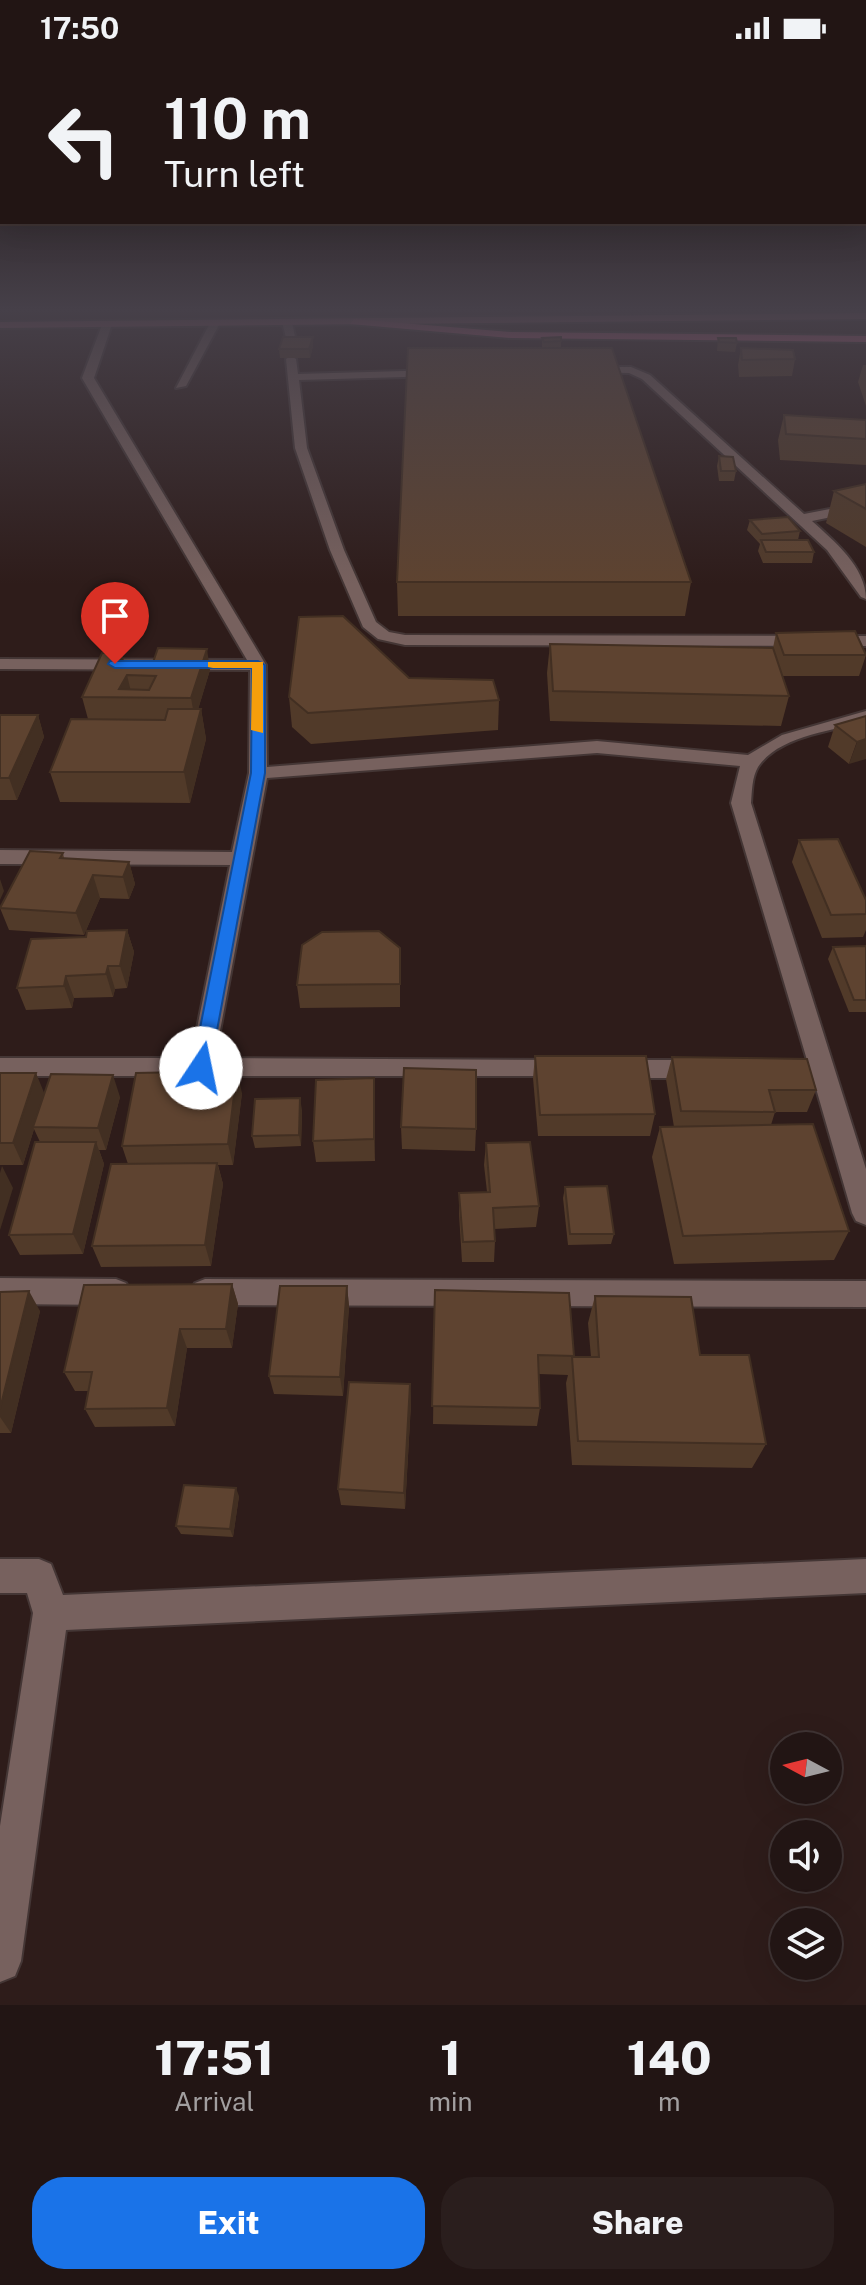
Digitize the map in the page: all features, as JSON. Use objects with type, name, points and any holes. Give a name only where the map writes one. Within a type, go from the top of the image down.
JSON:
[{"type":"street","points":[[102,402],[258,665],[258,773],[201,1068]]},
{"type":"street","points":[[296,402],[301,448],[337,550],[369,624],[384,636],[421,641],[866,641]]},
{"type":"street","points":[[673,402],[832,547],[866,594]]},
{"type":"street","points":[[802,519],[866,506]]},
{"type":"street","points":[[0,664],[258,665]]},
{"type":"street","points":[[866,716],[768,747],[752,761],[743,779],[741,803],[866,1213]]},
{"type":"street","points":[[258,773],[597,747],[752,761]]},
{"type":"street","points":[[0,857],[241,859]]},
{"type":"street","points":[[0,1067],[726,1069]]},
{"type":"street","points":[[758,1069],[821,1069]]},
{"type":"street","points":[[172,1292],[439,1294],[526,1290],[866,1294]]},
{"type":"street","points":[[0,1291],[141,1292]]},
{"type":"street","points":[[0,1576],[39,1576],[51,1613],[0,1961]]},
{"type":"street","points":[[51,1613],[866,1576]]},
{"type":"building","points":[[405,402],[630,402],[691,582],[397,582]]},
{"type":"building","points":[[784,415],[866,420],[866,439],[786,434]]},
{"type":"building","points":[[719,456],[733,457],[736,471],[721,471]]},
{"type":"building","points":[[866,484],[866,509],[834,491]]},
{"type":"building","points":[[788,517],[800,531],[762,534],[750,520]]},
{"type":"building","points":[[761,540],[808,540],[814,552],[766,552]]},
{"type":"building","points":[[343,616],[409,678],[493,680],[499,700],[308,713],[289,697],[299,617]]},
{"type":"building","points":[[855,631],[866,655],[784,655],[776,633]]},
{"type":"building","points":[[550,644],[773,648],[789,696],[553,691]]},
{"type":"building","points":[[158,648],[207,649],[191,698],[82,697],[102,653],[122,653],[116,667],[151,668]],"holes":[[[127,675],[156,676],[149,690],[119,689]]]},
{"type":"building","points":[[168,709],[201,709],[184,772],[50,772],[71,719],[165,720]]},
{"type":"building","points":[[0,715],[38,715],[9,778],[0,778]]},
{"type":"building","points":[[866,716],[866,739],[857,742],[835,725]]},
{"type":"building","points":[[838,839],[866,900],[866,914],[831,915],[799,840]]},
{"type":"building","points":[[30,851],[63,853],[60,858],[129,862],[123,877],[93,875],[76,913],[0,908]]},
{"type":"building","points":[[127,930],[120,966],[108,966],[106,974],[66,976],[64,986],[17,988],[31,939],[86,937],[87,931]]},
{"type":"building","points":[[379,931],[400,948],[400,984],[297,985],[302,945],[322,932]]},
{"type":"building","points":[[866,946],[866,1000],[854,1000],[833,947]]},
{"type":"building","points":[[535,1056],[646,1056],[655,1114],[540,1115]]},
{"type":"building","points":[[672,1057],[807,1059],[816,1090],[769,1090],[775,1112],[681,1111]]},
{"type":"building","points":[[404,1068],[476,1070],[476,1129],[401,1127]]},
{"type":"building","points":[[237,1071],[228,1144],[122,1146],[136,1073]]},
{"type":"building","points":[[0,1073],[36,1073],[13,1143],[0,1143]]},
{"type":"building","points":[[51,1074],[113,1075],[98,1128],[33,1127]]},
{"type":"building","points":[[374,1078],[374,1139],[313,1141],[316,1080]]},
{"type":"building","points":[[300,1098],[299,1135],[252,1136],[255,1099]]},
{"type":"building","points":[[813,1124],[849,1231],[683,1236],[660,1127]]},
{"type":"building","points":[[35,1142],[96,1142],[73,1234],[9,1235]]},
{"type":"building","points":[[530,1142],[539,1206],[493,1208],[495,1241],[463,1242],[459,1193],[490,1192],[486,1143]]},
{"type":"building","points":[[217,1163],[205,1245],[92,1246],[111,1164]]},
{"type":"building","points":[[607,1186],[614,1234],[570,1234],[565,1187]]},
{"type":"building","points":[[232,1284],[226,1329],[180,1329],[167,1408],[85,1409],[92,1372],[64,1372],[84,1285]]},
{"type":"building","points":[[280,1286],[347,1286],[340,1377],[269,1376]]},
{"type":"building","points":[[435,1290],[569,1293],[574,1356],[538,1355],[540,1408],[432,1406]]},
{"type":"building","points":[[29,1291],[0,1409],[0,1292]]},
{"type":"building","points":[[595,1296],[691,1297],[700,1355],[749,1355],[766,1444],[578,1441],[572,1357],[599,1357]]},
{"type":"building","points":[[349,1382],[410,1384],[404,1493],[338,1489]]},
{"type":"building","points":[[184,1485],[236,1488],[230,1529],[176,1526]]},
{"type":"slow traffic","points":[[213,664],[258,665],[258,730]]},
{"type":"route","points":[[115,664],[258,665],[258,773],[201,1068]]}]
